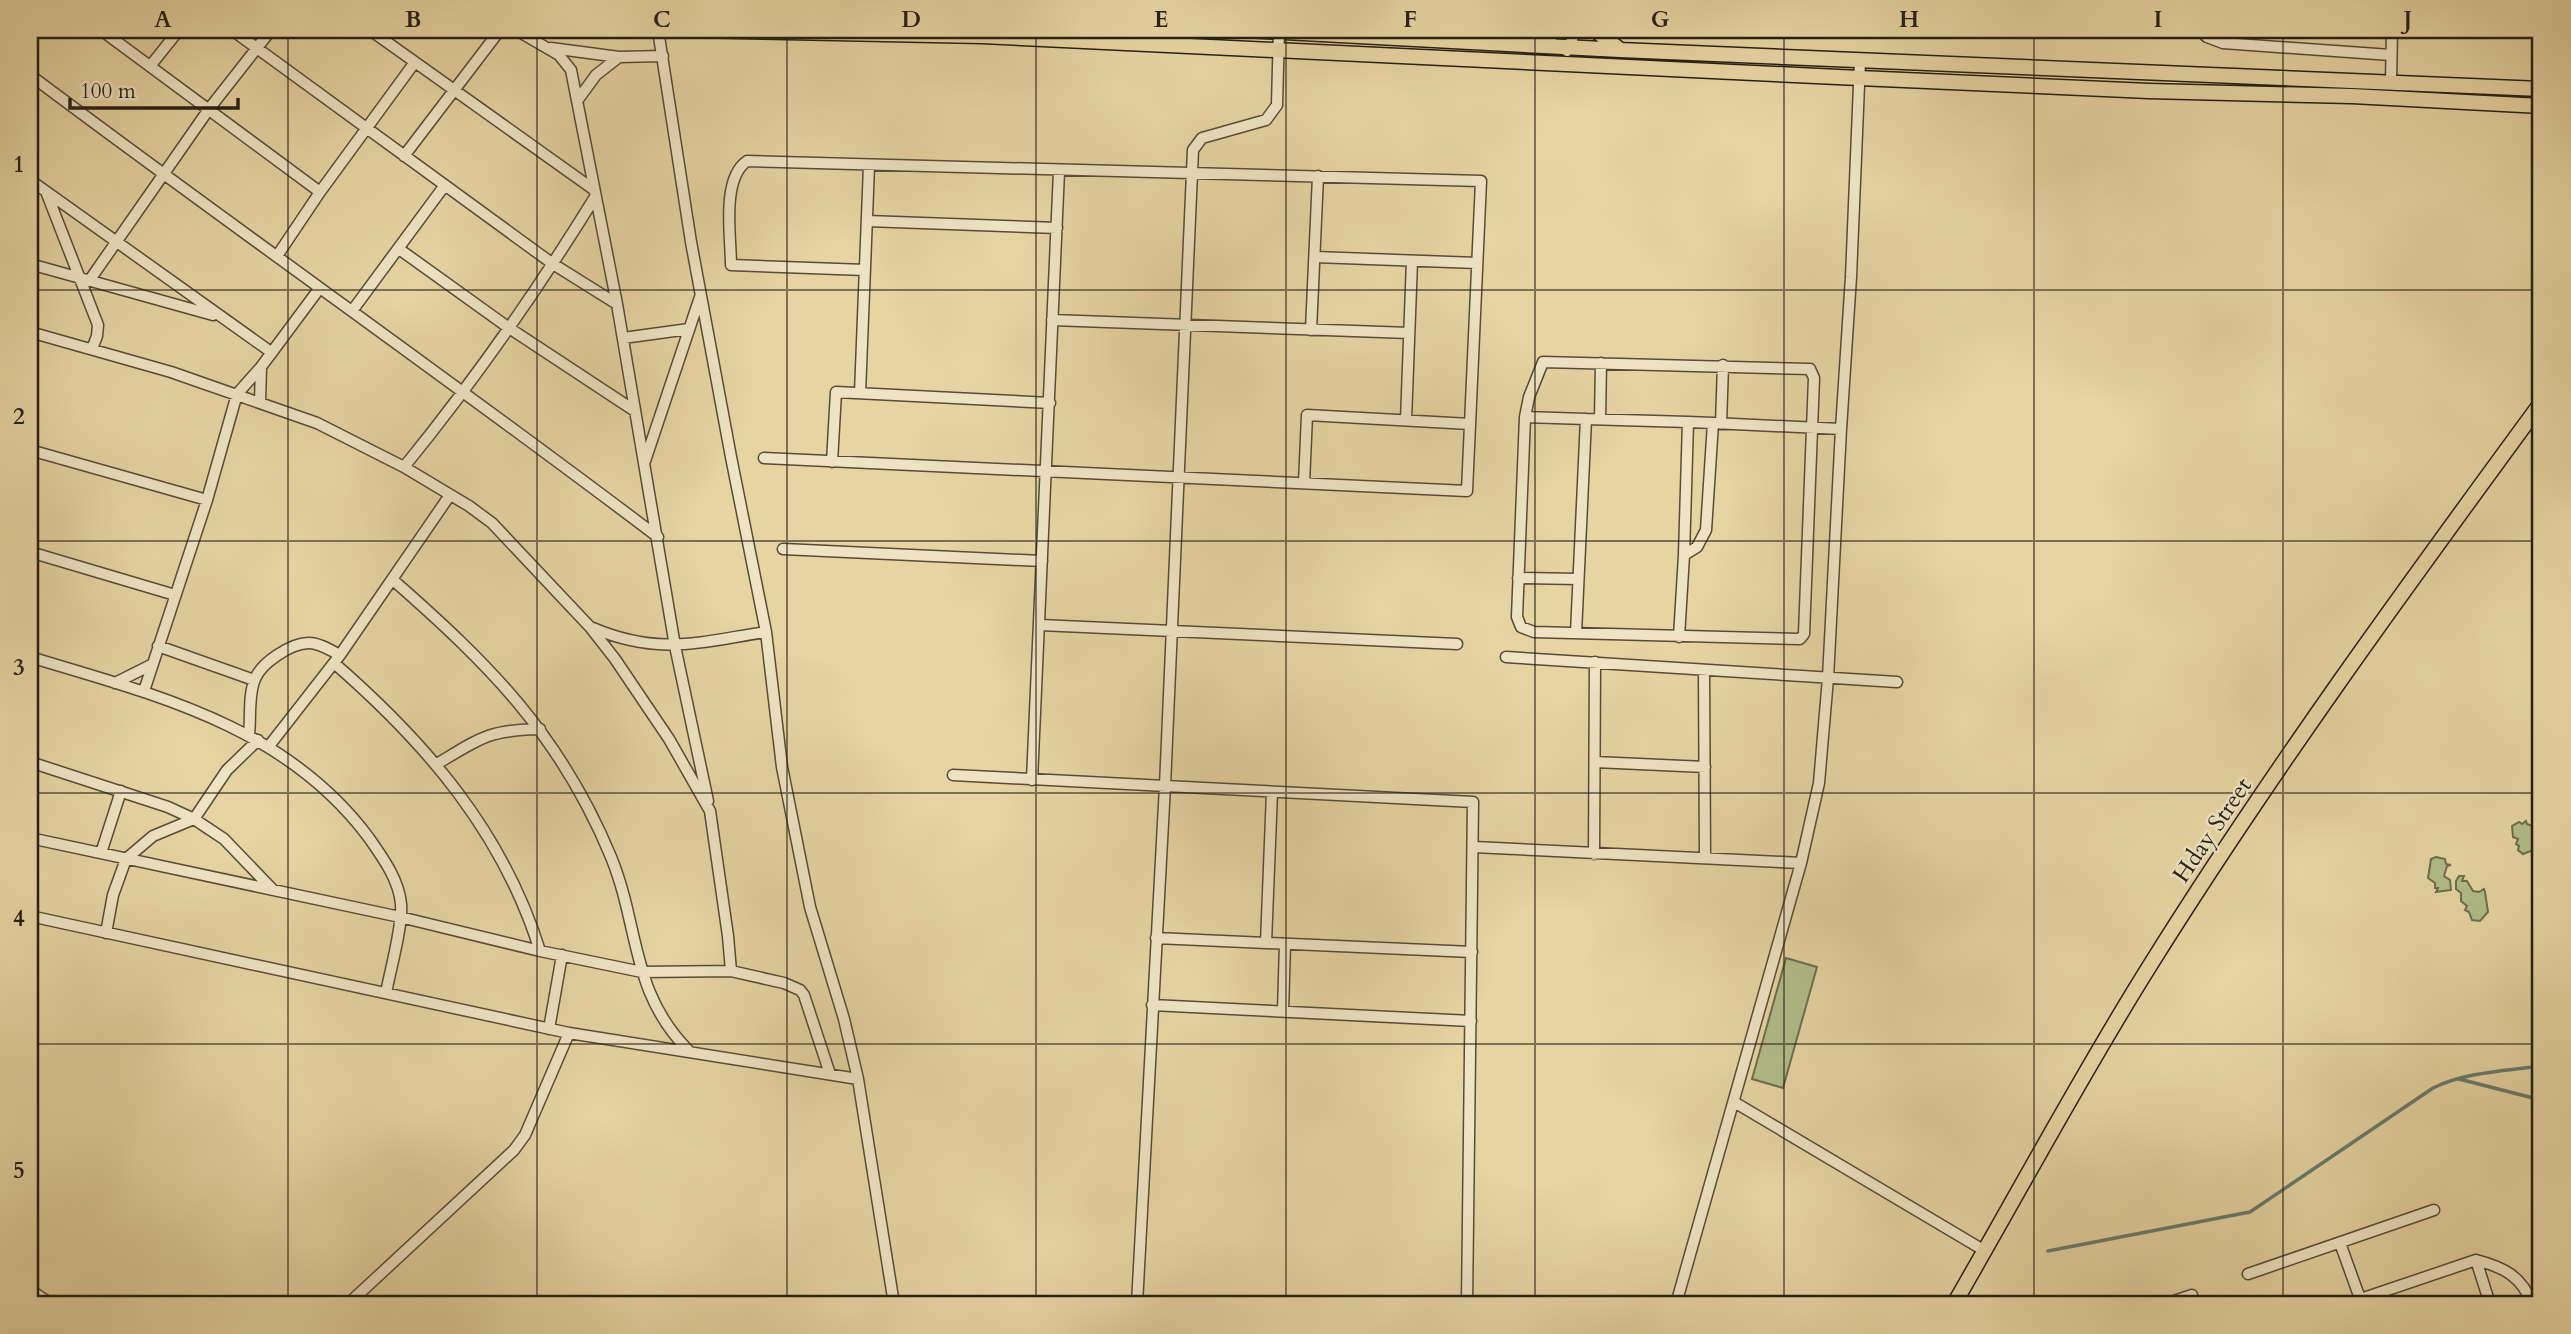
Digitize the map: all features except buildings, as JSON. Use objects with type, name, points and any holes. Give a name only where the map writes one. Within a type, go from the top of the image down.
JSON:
[{"type":"main road","points":[[694,30],[982,36],[1859,78],[2151,91],[2352,96],[2541,106]]},
{"type":"main road","points":[[1246,30],[1860,61],[2541,89]]},
{"type":"main road","points":[[1595,30],[1620,50]]},
{"type":"main road","name":"Hday Street","points":[[1954,1304],[2148,968],[2354,662],[2541,402]]},
{"type":"street","points":[[101,30],[320,192]]},
{"type":"street","points":[[151,65],[179,30]]},
{"type":"street","points":[[232,30],[553,264],[617,304]]},
{"type":"street","points":[[84,280],[118,243],[209,109],[271,30]]},
{"type":"street","points":[[370,30],[594,193]]},
{"type":"street","points":[[404,156],[500,30]]},
{"type":"street","points":[[516,30],[559,55],[571,70],[617,304],[675,646],[710,811],[731,971]]},
{"type":"street","points":[[658,30],[700,294],[766,632],[782,767],[810,907],[844,1019],[858,1079],[894,1304]]},
{"type":"street","points":[[1548,45],[1555,30]]},
{"type":"street","points":[[1563,64],[1576,30]]},
{"type":"street","points":[[2199,30],[2207,37],[2223,43],[2391,55]]},
{"type":"street","points":[[2391,82],[2392,30]]},
{"type":"street","points":[[1137,1304],[1165,786],[1193,150],[1202,138],[1266,120],[1276,105],[1279,31]]},
{"type":"street","points":[[547,48],[619,57],[663,55]]},
{"type":"street","points":[[577,102],[596,75],[619,57]]},
{"type":"street","points":[[1676,1304],[1801,863],[1818,791],[1828,678],[1851,277],[1860,61]]},
{"type":"street","points":[[276,256],[415,62]]},
{"type":"street","points":[[30,75],[658,537]]},
{"type":"street","points":[[30,82],[43,85]]},
{"type":"street","points":[[764,458],[1467,491],[1481,181],[747,161],[735,174],[730,194],[731,265],[865,270]]},
{"type":"street","points":[[860,393],[869,166]]},
{"type":"street","points":[[1032,779],[1059,170]]},
{"type":"street","points":[[1311,330],[1318,176]]},
{"type":"street","points":[[30,180],[271,352]]},
{"type":"street","points":[[352,311],[445,185]]},
{"type":"street","points":[[404,467],[464,392],[509,328],[553,264],[594,193]]},
{"type":"street","points":[[47,194],[84,280],[98,325],[92,349]]},
{"type":"street","points":[[867,221],[1056,228]]},
{"type":"street","points":[[399,249],[509,328],[635,411]]},
{"type":"street","points":[[1315,257],[1477,263]]},
{"type":"street","points":[[1406,420],[1412,261]]},
{"type":"street","points":[[30,264],[220,317]]},
{"type":"street","points":[[144,691],[207,500],[237,394],[261,367],[319,289]]},
{"type":"street","points":[[644,461],[700,294]]},
{"type":"street","points":[[1052,320],[1409,333]]},
{"type":"street","points":[[623,338],[689,329]]},
{"type":"street","points":[[30,332],[237,394],[325,426],[404,467],[481,514],[590,627],[642,698],[710,811]]},
{"type":"street","points":[[1543,362],[1601,363],[1810,369],[1814,378],[1813,428],[1802,637],[1796,641],[1534,632],[1521,627],[1517,617],[1518,578],[1525,417],[1529,397],[1543,362]]},
{"type":"street","points":[[1600,419],[1601,363]]},
{"type":"street","points":[[1684,555],[1697,547],[1706,530],[1723,365]]},
{"type":"street","points":[[260,402],[261,367]]},
{"type":"street","points":[[832,462],[836,392],[1049,403]]},
{"type":"street","points":[[1304,483],[1307,415],[1470,424]]},
{"type":"street","points":[[1525,417],[1841,429]]},
{"type":"street","points":[[1576,633],[1586,419]]},
{"type":"street","points":[[1679,637],[1688,422]]},
{"type":"street","points":[[30,450],[207,500]]},
{"type":"street","points":[[269,746],[337,659],[450,495]]},
{"type":"street","points":[[783,549],[1042,561]]},
{"type":"street","points":[[30,552],[175,595]]},
{"type":"street","points":[[1518,578],[1578,579]]},
{"type":"street","points":[[393,580],[475,654],[540,729],[583,798],[611,856],[620,881],[642,972],[658,1013],[666,1027],[689,1051]]},
{"type":"street","points":[[1040,625],[1457,644]]},
{"type":"street","points":[[590,627],[644,645],[675,646],[766,632]]},
{"type":"street","points":[[106,933],[113,895],[126,859],[153,836],[194,819],[222,776],[254,737],[254,681],[268,663],[301,643],[315,644],[337,659],[437,764],[470,806],[504,863],[540,951]]},
{"type":"street","points":[[158,646],[254,681]]},
{"type":"street","points":[[30,657],[144,691],[208,715],[269,746],[336,799],[356,820],[392,873],[398,887],[402,906],[386,993]]},
{"type":"street","points":[[1506,657],[1897,682]]},
{"type":"street","points":[[1594,854],[1595,662]]},
{"type":"street","points":[[115,682],[151,665]]},
{"type":"street","points":[[1704,670],[1705,858]]},
{"type":"street","points":[[437,764],[486,735],[507,729],[540,729]]},
{"type":"street","points":[[30,762],[121,791],[194,819],[223,839],[274,891]]},
{"type":"street","points":[[1595,762],[1705,767]]},
{"type":"street","points":[[953,775],[1473,802],[1467,1304]]},
{"type":"street","points":[[101,853],[121,791]]},
{"type":"street","points":[[1266,943],[1272,792]]},
{"type":"street","points":[[30,838],[642,972],[731,971],[783,983],[800,990],[804,995],[830,1074]]},
{"type":"street","points":[[1474,847],[1801,863]]},
{"type":"street","points":[[30,916],[569,1033],[858,1079]]},
{"type":"street","points":[[1156,938],[1472,952]]},
{"type":"street","points":[[1283,1011],[1285,944]]},
{"type":"street","points":[[549,1029],[562,955]]},
{"type":"street","points":[[1152,1005],[1471,1021]]},
{"type":"street","points":[[348,1304],[514,1150],[525,1135],[569,1033]]},
{"type":"street","points":[[1734,1101],[1984,1251]]},
{"type":"street","points":[[2248,1274],[2434,1210]]},
{"type":"street","points":[[2340,1243],[2361,1302]]},
{"type":"street","points":[[2476,1260],[2490,1304]]},
{"type":"street","points":[[2346,1304],[2361,1302],[2476,1260],[2511,1272],[2532,1304]]},
{"type":"street","points":[[30,1290],[51,1304]]},
{"type":"street","points":[[2165,1304],[2192,1294]]},
{"type":"green space","points":[[2526,821],[2535,827],[2539,838],[2531,851],[2523,854],[2518,850],[2518,839],[2513,837],[2512,826]]},
{"type":"green space","points":[[2431,859],[2445,859],[2446,864],[2451,865],[2447,866],[2444,876],[2450,880],[2451,890],[2436,892],[2438,888],[2435,888],[2435,883],[2428,878]]},
{"type":"green space","points":[[2459,876],[2464,876],[2462,881],[2467,881],[2473,891],[2484,889],[2488,912],[2480,921],[2472,920],[2469,912],[2465,910],[2467,906],[2461,901],[2461,893],[2456,889]]},
{"type":"green space","points":[[1786,958],[1817,967],[1783,1088],[1752,1079]]},
{"type":"waterway","points":[[2048,1251],[2250,1212],[2433,1088],[2472,1075],[2541,1066]]},
{"type":"waterway","points":[[2459,1079],[2541,1100]]}]
